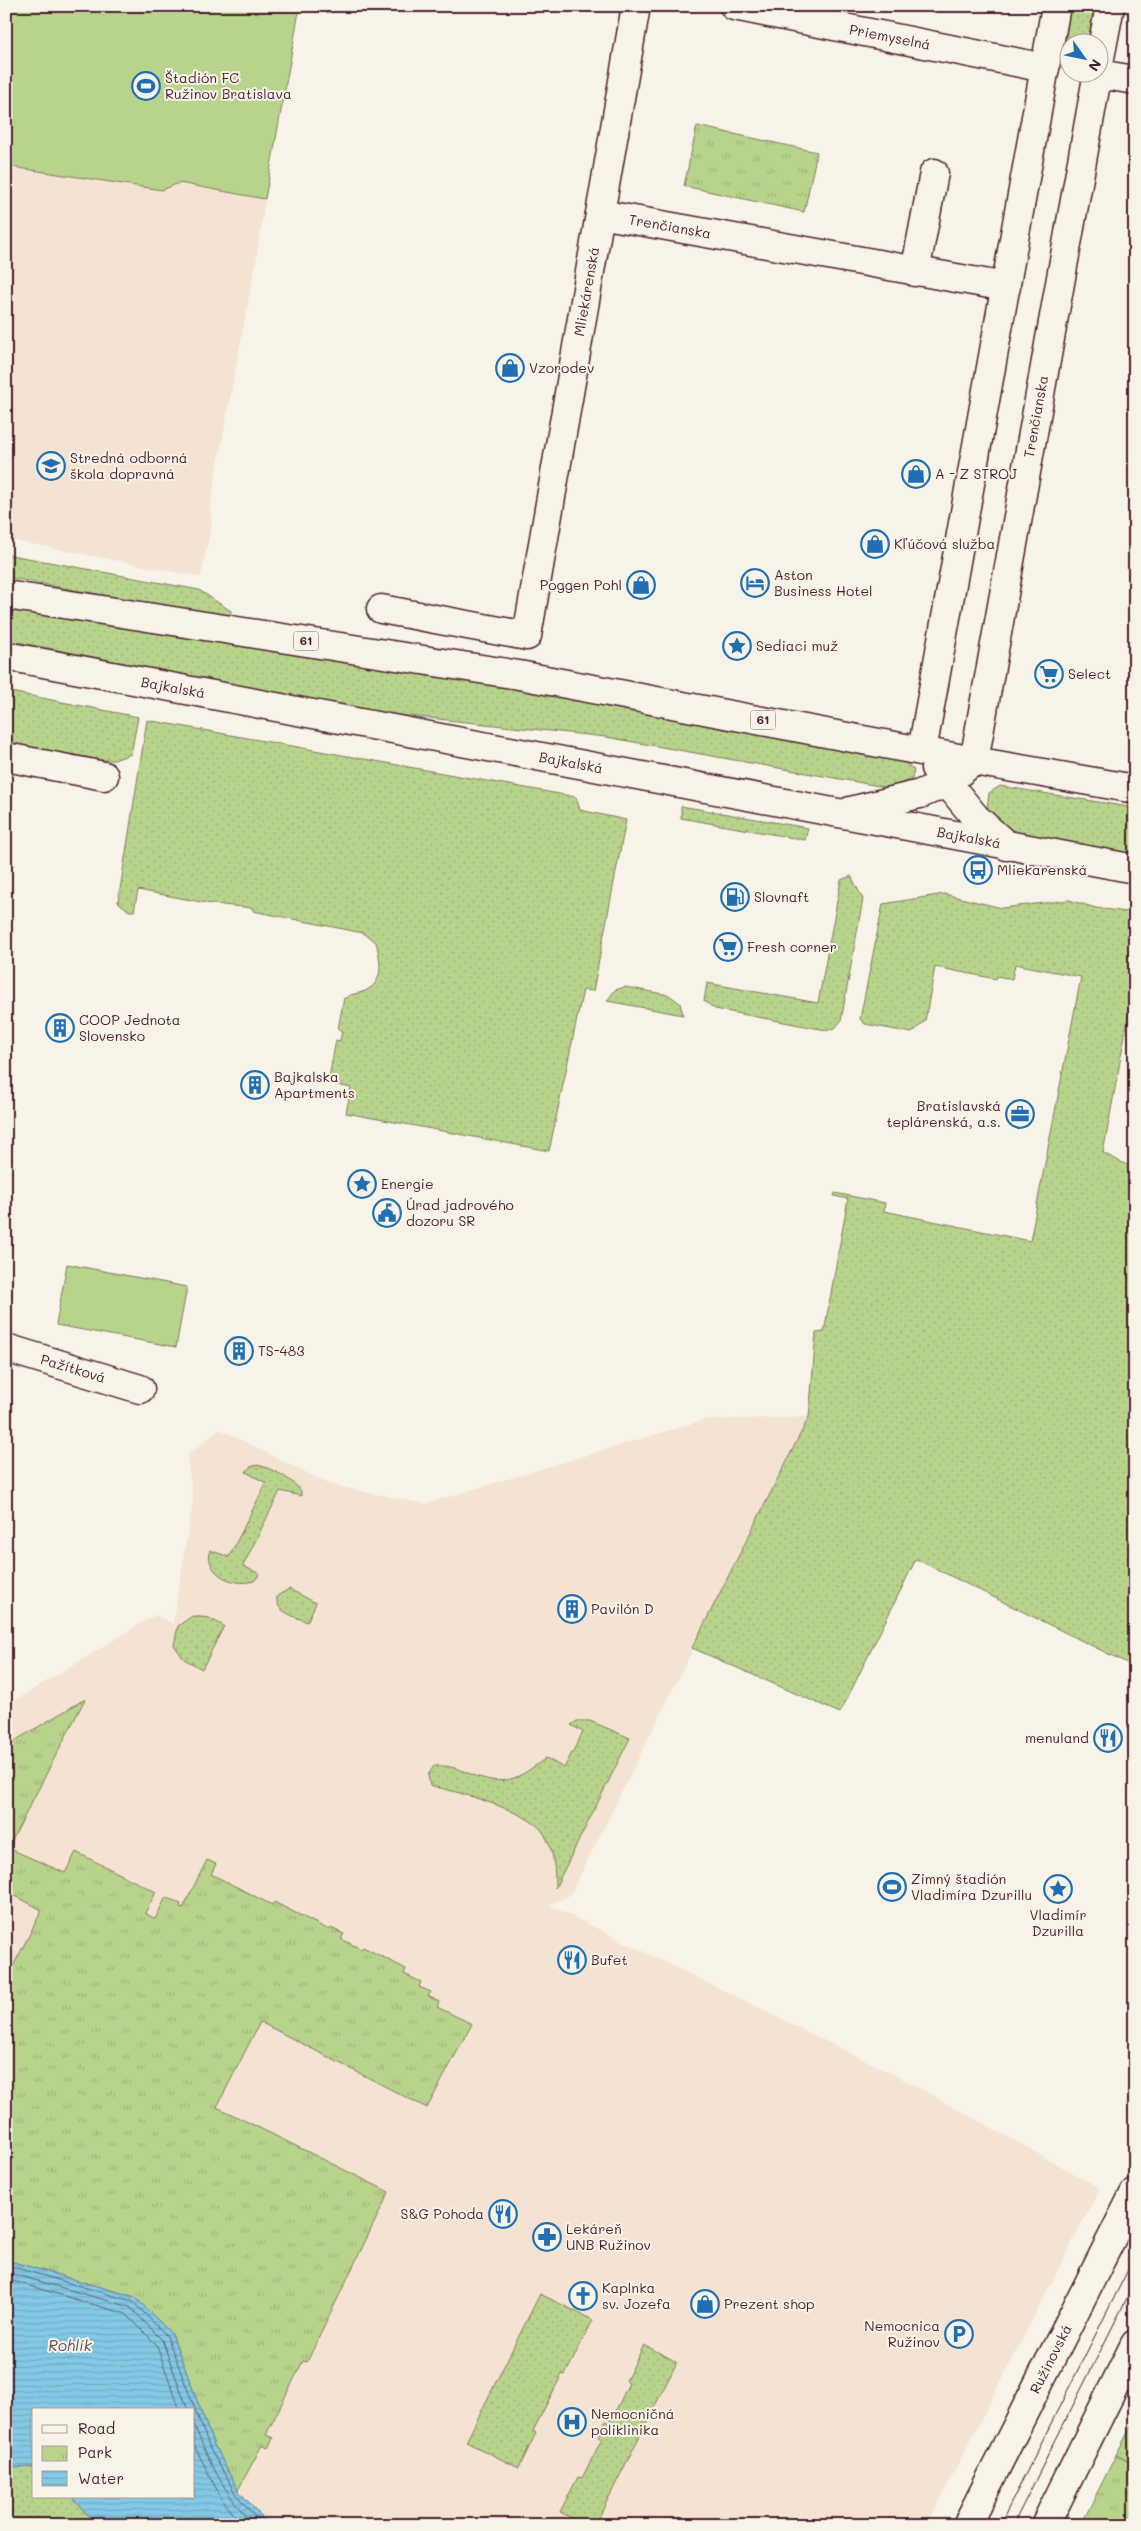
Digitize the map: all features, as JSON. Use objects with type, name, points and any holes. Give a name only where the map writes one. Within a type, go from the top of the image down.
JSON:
[{"type":"street","name":"Mliekárenská","points":[[381,609],[526,645],[636,6]]},
{"type":"street","name":"Priemyselná","points":[[734,6],[1045,68]]},
{"type":"street","points":[[1007,846],[976,818],[946,783],[922,750],[1056,6]]},
{"type":"street","name":"Trenčianska","points":[[1105,32],[1110,6]]},
{"type":"street","points":[[1108,73],[1135,80]]},
{"type":"street","name":"Trenčianska","points":[[974,761],[1096,82]]},
{"type":"street","points":[[914,272],[934,173]]},
{"type":"street","name":"Trenčianska","points":[[600,214],[914,272],[1006,286]]},
{"type":"street","name":"61","points":[[6,594],[519,675],[974,761],[1135,789]]},
{"type":"street","name":"Bajkalská","points":[[6,656],[1135,869]]},
{"type":"street","points":[[6,757],[104,776]]},
{"type":"street","points":[[834,813],[896,801],[946,783],[974,761]]},
{"type":"street","name":"Pažítková","points":[[6,1348],[140,1389]]},
{"type":"street","name":"Ružinovská","points":[[967,2525],[1135,2192]]},
{"type":"street","points":[[1045,2525],[1135,2344]]},
{"type":"shaded area","points":[[6,166],[162,190],[179,182],[265,199],[257,255],[216,473],[210,509],[212,521],[201,577],[6,539]]},
{"type":"shaded area","points":[[809,1417],[570,1895],[549,1905],[899,2077],[1100,2188],[927,2525],[269,2525],[238,2490],[135,2297],[6,2260],[6,1706],[155,1615],[173,1624],[193,1500],[187,1456],[219,1429],[331,1485],[425,1504],[704,1420]]},
{"type":"green space","name":"Štadión FC Ružinov Bratislava","points":[[6,6],[300,6],[265,199],[179,183],[162,190],[6,166]]},
{"type":"green space","points":[[1070,6],[1094,6],[1090,32],[1066,32]]},
{"type":"green space","points":[[697,126],[817,152],[804,212],[684,186]]},
{"type":"green space","points":[[6,554],[199,590],[231,611],[230,619],[6,577]]},
{"type":"green space","points":[[6,608],[520,690],[902,760],[914,770],[912,779],[890,788],[606,737],[382,713],[6,640]]},
{"type":"green space","points":[[6,691],[138,717],[131,754],[114,760],[102,760],[6,743]]},
{"type":"green space","points":[[147,720],[576,797],[580,810],[626,820],[593,991],[583,990],[549,1151],[346,1113],[351,1088],[328,1083],[336,1040],[340,1041],[342,1030],[338,1029],[344,998],[371,987],[379,975],[380,968],[376,942],[363,933],[253,911],[253,908],[212,904],[138,890],[134,911],[129,911],[118,902]]},
{"type":"green space","points":[[1000,786],[1135,808],[1135,855],[1015,833],[987,808],[989,793]]},
{"type":"green space","points":[[681,806],[808,828],[805,840],[681,818]]},
{"type":"green space","points":[[851,876],[863,899],[841,1021],[835,1028],[826,1030],[715,1009],[704,1001],[707,983],[818,1003],[841,880]]},
{"type":"green space","points":[[944,894],[1002,908],[1069,900],[1096,908],[1135,913],[1135,981],[1103,1153],[1135,1169],[1135,1667],[916,1559],[840,1713],[692,1648],[809,1417],[816,1333],[824,1332],[848,1199],[834,1196],[835,1193],[885,1203],[884,1211],[1030,1241],[1081,977],[1015,964],[1012,979],[997,976],[996,979],[935,967],[925,1021],[912,1033],[865,1024],[860,1019],[883,904]]},
{"type":"green space","points":[[625,987],[669,995],[680,1003],[683,1015],[607,1001],[615,990]]},
{"type":"green space","points":[[67,1264],[187,1287],[176,1347],[56,1325]]},
{"type":"green space","points":[[258,1465],[270,1469],[287,1479],[301,1491],[301,1496],[280,1491],[243,1566],[260,1574],[254,1581],[238,1582],[222,1577],[216,1572],[212,1566],[210,1550],[229,1557],[266,1483],[246,1472],[250,1467]]},
{"type":"green space","points":[[289,1589],[316,1603],[307,1622],[286,1613],[279,1606],[277,1596]]},
{"type":"green space","points":[[192,1616],[209,1618],[224,1626],[202,1669],[184,1659],[174,1645],[178,1626]]},
{"type":"green space","points":[[85,1699],[8,1848],[65,1873],[76,1852],[156,1892],[145,1913],[155,1919],[166,1897],[181,1904],[180,1907],[183,1908],[207,1860],[216,1864],[211,1874],[272,1905],[274,1902],[329,1930],[331,1928],[344,1934],[341,1939],[361,1949],[363,1947],[406,1969],[404,1974],[421,1982],[419,1987],[431,1992],[428,1996],[439,2002],[437,2007],[472,2024],[427,2108],[260,2022],[217,2107],[389,2192],[307,2362],[303,2361],[266,2435],[273,2438],[268,2448],[262,2445],[238,2490],[214,2445],[172,2334],[135,2297],[6,2260],[6,1980],[42,1910],[6,1891],[6,1746]]},
{"type":"green space","points":[[577,1721],[590,1721],[630,1738],[555,1888],[552,1852],[543,1832],[536,1824],[491,1803],[430,1786],[428,1775],[434,1766],[444,1766],[456,1768],[481,1778],[501,1781],[526,1772],[546,1758],[564,1768],[583,1732],[571,1725]]},
{"type":"green space","points":[[540,2294],[593,2320],[565,2375],[562,2374],[533,2431],[536,2433],[519,2468],[466,2442]]},
{"type":"green space","points":[[644,2345],[677,2362],[595,2525],[585,2525],[560,2512],[578,2477],[582,2478],[602,2439],[598,2437],[606,2421],[610,2423],[629,2383],[626,2381]]},
{"type":"green space","points":[[1135,2419],[1135,2465],[1116,2455]]},
{"type":"green space","points":[[1116,2455],[1135,2465],[1135,2525],[1081,2525]]},
{"type":"green space","points":[[7,2467],[32,2467],[32,2498],[73,2498],[96,2525],[6,2525]]},
{"type":"water","name":"Rohlík","points":[[6,2260],[135,2297],[172,2334],[214,2445],[238,2490],[269,2525],[96,2525],[73,2498],[195,2498],[195,2408],[32,2408],[32,2467],[6,2468]]},
{"type":"tram line","points":[[1000,2525],[1135,2256]]},
{"type":"tram line","points":[[1013,2525],[1135,2282]]},
{"type":"place","name":"Štadión FC Ružinov Bratislava","points":[[146,86]]},
{"type":"place","name":"Vzorodev","points":[[510,368]]},
{"type":"place","name":"Stredná odborná škola dopravná","points":[[51,466]]},
{"type":"place","name":"A - Z STROJ","points":[[916,474]]},
{"type":"place","name":"Kľúčová služba","points":[[875,544]]},
{"type":"place","name":"Aston Business Hotel","points":[[755,583]]},
{"type":"place","name":"Poggen Pohl","points":[[641,585]]},
{"type":"place","name":"Sediaci muž","points":[[737,646]]},
{"type":"place","name":"Select","points":[[1049,674]]},
{"type":"place","name":"Mliekarenská","points":[[978,870]]},
{"type":"place","name":"Slovnaft","points":[[735,897]]},
{"type":"place","name":"Fresh corner","points":[[728,947]]},
{"type":"place","name":"COOP Jednota Slovensko","points":[[60,1028]]},
{"type":"place","name":"Bajkalska Apartments","points":[[255,1085]]},
{"type":"place","name":"Bratislavská teplárenská, a.s.","points":[[1020,1114]]},
{"type":"place","name":"Energie","points":[[362,1184]]},
{"type":"place","name":"Úrad jadrového dozoru SR","points":[[387,1213]]},
{"type":"place","name":"TS-483","points":[[239,1351]]},
{"type":"place","name":"Pavilón D","points":[[572,1609]]},
{"type":"place","name":"menuland","points":[[1108,1738]]},
{"type":"place","name":"Zimný štadión Vladimíra Dzurillu","points":[[892,1887]]},
{"type":"place","name":"Vladimír Dzurilla","points":[[1058,1889]]},
{"type":"place","name":"Bufet","points":[[572,1960]]},
{"type":"place","name":"S&G Pohoda","points":[[503,2214]]},
{"type":"place","name":"Lekáreň UNB Ružinov","points":[[547,2237]]},
{"type":"place","name":"Kaplnka sv. Jozefa","points":[[583,2296]]},
{"type":"place","name":"Prezent shop","points":[[705,2304]]},
{"type":"place","name":"Nemocnica Ružinov","points":[[959,2334]]},
{"type":"place","name":"Nemocničná poliklinika","points":[[572,2422]]}]
